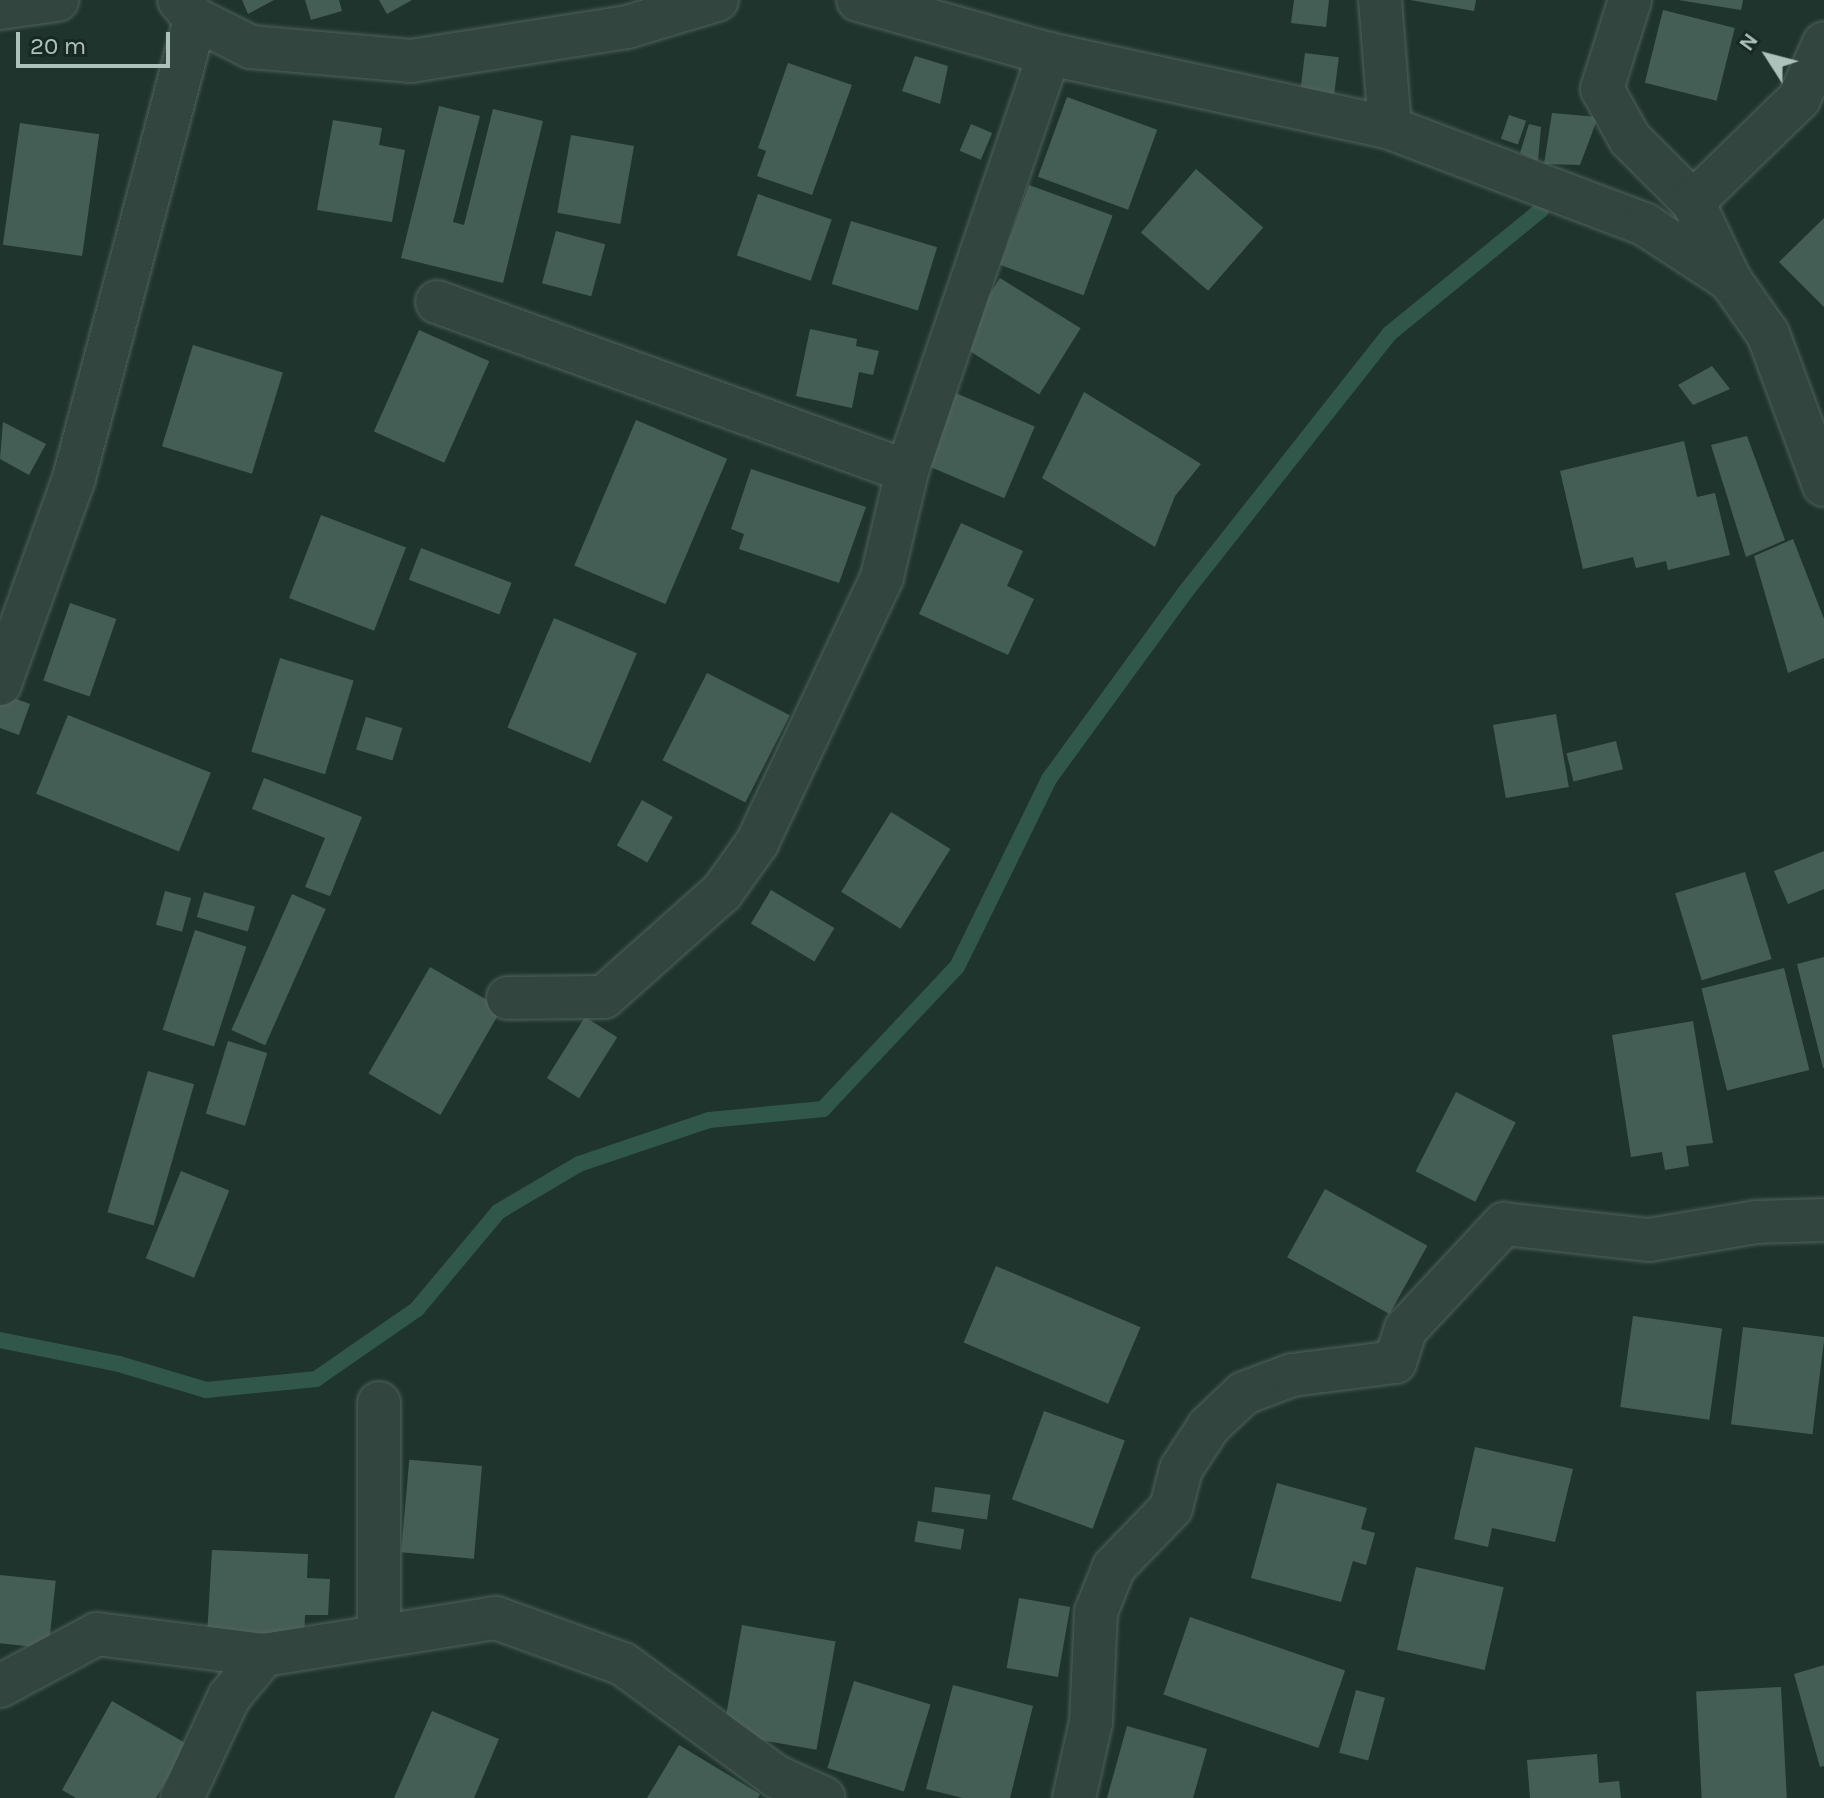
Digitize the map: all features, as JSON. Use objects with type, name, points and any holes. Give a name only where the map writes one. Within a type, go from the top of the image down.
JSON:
[{"type":"street","points":[[0,8],[57,0]]},
{"type":"street","points":[[0,684],[74,478],[187,9],[251,47],[411,61],[627,27],[717,0]]},
{"type":"street","points":[[858,0],[1049,54],[1390,128],[1644,224],[1730,280]]},
{"type":"street","points":[[1380,0],[1390,128]]},
{"type":"street","points":[[1630,0],[1602,89],[1630,139],[1693,202],[1730,280],[1768,334],[1824,485]]},
{"type":"street","points":[[1693,202],[1799,99],[1824,43]]},
{"type":"street","points":[[508,998],[604,997],[722,892],[757,843],[882,577],[907,471],[1049,54]]},
{"type":"street","points":[[437,302],[907,471]]},
{"type":"street","points":[[1074,1798],[1091,1722],[1096,1612],[1114,1567],[1171,1508],[1181,1469],[1209,1426],[1244,1393],[1292,1375],[1395,1362],[1406,1329],[1504,1224],[1649,1240],[1756,1222],[1824,1220]]},
{"type":"street","points":[[379,1403],[379,1634]]},
{"type":"street","points":[[0,1686],[97,1634],[264,1655],[318,1650],[379,1634],[496,1618],[609,1658],[777,1777],[824,1798]]},
{"type":"street","points":[[182,1798],[229,1697],[264,1655]]},
{"type":"building","points":[[242,0],[274,0],[248,14]]},
{"type":"building","points":[[305,0],[339,0],[342,11],[311,20]]},
{"type":"building","points":[[379,0],[412,0],[387,14]]},
{"type":"building","points":[[1294,0],[1329,0],[1326,27],[1291,23]]},
{"type":"building","points":[[1410,0],[1476,0],[1474,11]]},
{"type":"building","points":[[1678,0],[1743,0],[1741,10]]},
{"type":"building","points":[[1663,10],[1735,28],[1717,101],[1645,83]]},
{"type":"building","points":[[1305,53],[1339,57],[1334,100],[1300,96]]},
{"type":"building","points":[[915,56],[948,66],[940,104],[902,91]]},
{"type":"building","points":[[788,63],[852,85],[812,195],[757,176],[766,151],[758,148]]},
{"type":"building","points":[[1067,97],[1157,130],[1128,210],[1038,177]]},
{"type":"building","points":[[439,106],[480,116],[453,222],[464,225],[493,109],[543,121],[503,283],[401,258]]},
{"type":"building","points":[[1552,113],[1598,117],[1580,165],[1544,164]]},
{"type":"building","points":[[1509,115],[1526,121],[1518,144],[1501,139]]},
{"type":"building","points":[[333,120],[382,128],[379,145],[405,150],[392,222],[317,210]]},
{"type":"building","points":[[20,123],[99,134],[82,256],[3,245]]},
{"type":"building","points":[[971,124],[992,133],[981,160],[960,151]]},
{"type":"building","points":[[1529,124],[1541,127],[1538,161],[1520,153]]},
{"type":"building","points":[[571,135],[634,146],[620,224],[557,213]]},
{"type":"building","points":[[1196,169],[1263,227],[1208,291],[1141,232]]},
{"type":"building","points":[[1029,185],[1113,215],[1084,295],[1000,265]]},
{"type":"building","points":[[758,194],[832,219],[811,281],[737,255]]},
{"type":"building","points":[[1824,218],[1824,307],[1779,262]]},
{"type":"building","points":[[851,221],[937,247],[918,310],[832,284]]},
{"type":"building","points":[[556,231],[605,244],[591,296],[542,283]]},
{"type":"building","points":[[1000,278],[1081,328],[1039,394],[959,344]]},
{"type":"building","points":[[810,329],[857,339],[856,346],[879,351],[873,375],[859,372],[852,408],[796,396]]},
{"type":"building","points":[[419,330],[489,361],[444,463],[374,431]]},
{"type":"building","points":[[193,345],[283,372],[252,474],[162,446]]},
{"type":"building","points":[[1712,366],[1730,389],[1693,405],[1678,385]]},
{"type":"building","points":[[951,391],[1035,427],[1004,498],[921,463]]},
{"type":"building","points":[[1084,392],[1201,464],[1175,496],[1155,547],[1042,478]]},
{"type":"building","points":[[636,420],[727,459],[665,604],[574,565]]},
{"type":"building","points":[[3,422],[46,444],[29,475],[0,459]]},
{"type":"building","points":[[1747,436],[1785,540],[1746,557],[1711,445]]},
{"type":"building","points":[[1684,441],[1697,497],[1715,493],[1730,555],[1668,570],[1666,561],[1636,568],[1633,557],[1583,569],[1560,471]]},
{"type":"building","points":[[751,469],[866,507],[839,583],[739,549],[744,534],[731,529]]},
{"type":"building","points":[[321,515],[406,548],[374,631],[289,598]]},
{"type":"building","points":[[961,523],[1023,551],[1007,586],[1034,599],[1008,655],[919,614]]},
{"type":"building","points":[[1793,539],[1824,619],[1824,658],[1788,673],[1754,556]]},
{"type":"building","points":[[421,548],[512,583],[499,615],[409,580]]},
{"type":"building","points":[[70,603],[116,619],[90,696],[43,681]]},
{"type":"building","points":[[554,618],[637,653],[590,763],[508,728]]},
{"type":"building","points":[[280,658],[354,681],[325,774],[251,752]]},
{"type":"building","points":[[707,673],[790,715],[745,803],[663,760]]},
{"type":"building","points":[[0,693],[30,704],[19,735],[0,728]]},
{"type":"building","points":[[1556,714],[1569,787],[1506,798],[1493,725]]},
{"type":"building","points":[[68,715],[211,773],[179,852],[36,794]]},
{"type":"building","points":[[366,717],[402,728],[392,761],[356,750]]},
{"type":"building","points":[[1616,741],[1623,769],[1574,781],[1567,753]]},
{"type":"building","points":[[264,778],[362,817],[330,896],[305,887],[325,838],[252,809]]},
{"type":"building","points":[[642,800],[673,817],[647,862],[617,845]]},
{"type":"building","points":[[891,812],[950,849],[901,929],[841,892]]},
{"type":"building","points":[[1824,851],[1824,889],[1788,904],[1774,871]]},
{"type":"building","points":[[1745,872],[1772,959],[1702,980],[1675,893]]},
{"type":"building","points":[[771,890],[834,928],[814,962],[751,923]]},
{"type":"building","points":[[165,891],[191,898],[182,932],[156,925]]},
{"type":"building","points":[[204,892],[255,907],[248,932],[197,917]]},
{"type":"building","points":[[292,894],[326,909],[265,1045],[231,1030]]},
{"type":"building","points":[[195,930],[246,947],[214,1047],[163,1030]]},
{"type":"building","points":[[1824,957],[1824,1068],[1823,1068],[1797,964]]},
{"type":"building","points":[[430,967],[502,1008],[440,1115],[369,1074]]},
{"type":"building","points":[[1784,968],[1809,1070],[1727,1090],[1702,989]]},
{"type":"building","points":[[585,1017],[617,1037],[579,1098],[547,1078]]},
{"type":"building","points":[[1693,1021],[1713,1143],[1686,1146],[1689,1166],[1665,1170],[1662,1152],[1631,1157],[1612,1035]]},
{"type":"building","points":[[228,1041],[267,1053],[245,1126],[206,1114]]},
{"type":"building","points":[[148,1071],[194,1084],[154,1226],[107,1212]]},
{"type":"building","points":[[1456,1092],[1516,1122],[1475,1202],[1416,1171]]},
{"type":"building","points":[[181,1171],[229,1190],[194,1278],[146,1258]]},
{"type":"building","points":[[1325,1189],[1427,1246],[1390,1314],[1287,1257]]},
{"type":"building","points":[[996,1266],[1141,1327],[1108,1404],[964,1342]]},
{"type":"building","points":[[1633,1316],[1722,1329],[1709,1420],[1620,1407]]},
{"type":"building","points":[[1743,1327],[1824,1337],[1812,1434],[1731,1424]]},
{"type":"building","points":[[1044,1411],[1125,1440],[1093,1529],[1012,1499]]},
{"type":"building","points":[[1475,1447],[1573,1469],[1555,1542],[1492,1528],[1488,1547],[1454,1539]]},
{"type":"building","points":[[409,1460],[482,1466],[474,1559],[401,1552]]},
{"type":"building","points":[[1277,1483],[1367,1508],[1361,1529],[1375,1533],[1366,1565],[1353,1561],[1341,1602],[1251,1578]]},
{"type":"building","points":[[935,1487],[990,1495],[987,1520],[932,1512]]},
{"type":"building","points":[[918,1521],[964,1529],[961,1550],[914,1542]]},
{"type":"building","points":[[212,1550],[308,1554],[307,1578],[330,1579],[328,1615],[305,1615],[304,1640],[207,1636]]},
{"type":"building","points":[[1416,1567],[1504,1587],[1485,1670],[1397,1650]]},
{"type":"building","points":[[0,1575],[56,1581],[49,1648],[0,1643]]},
{"type":"building","points":[[1019,1598],[1070,1607],[1058,1677],[1007,1668]]},
{"type":"building","points":[[1190,1617],[1345,1670],[1318,1748],[1163,1695]]},
{"type":"building","points":[[742,1625],[836,1641],[816,1750],[723,1733]]},
{"type":"building","points":[[1824,1665],[1824,1766],[1820,1767],[1794,1674]]},
{"type":"building","points":[[854,1681],[931,1704],[904,1791],[827,1768]]},
{"type":"building","points":[[953,1685],[1033,1706],[1010,1798],[963,1798],[926,1789]]},
{"type":"building","points":[[1781,1687],[1787,1798],[1702,1798],[1696,1691]]},
{"type":"building","points":[[1356,1690],[1385,1698],[1368,1761],[1339,1753]]},
{"type":"building","points":[[112,1701],[187,1744],[156,1798],[76,1798],[62,1790]]},
{"type":"building","points":[[432,1711],[499,1739],[474,1798],[394,1798]]},
{"type":"building","points":[[1127,1726],[1207,1749],[1193,1798],[1107,1798]]},
{"type":"building","points":[[679,1745],[760,1794],[758,1798],[647,1798]]},
{"type":"building","points":[[1597,1754],[1599,1783],[1619,1781],[1621,1798],[1530,1798],[1527,1760]]},
{"type":"waterway","points":[[0,1340],[119,1364],[206,1390],[316,1379],[417,1309],[498,1212],[579,1164],[709,1120],[823,1109],[957,967],[1049,779],[1183,595],[1389,334],[1541,210]]}]
